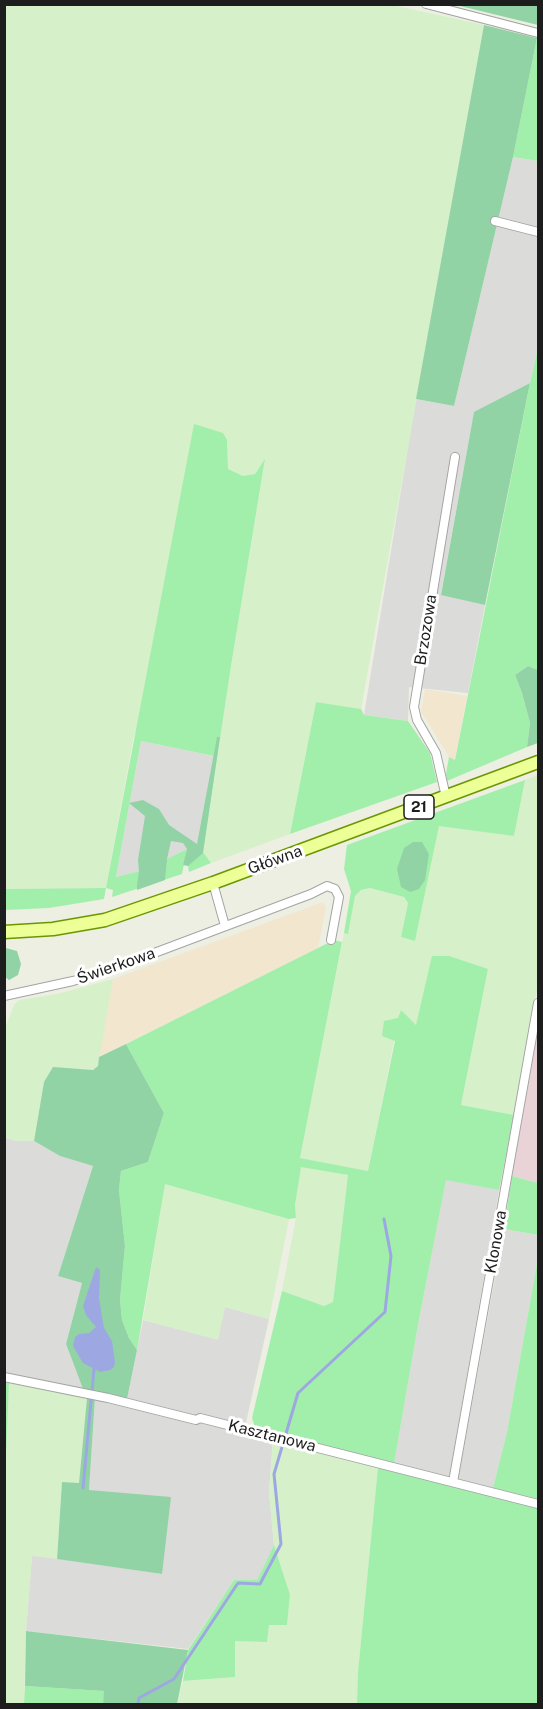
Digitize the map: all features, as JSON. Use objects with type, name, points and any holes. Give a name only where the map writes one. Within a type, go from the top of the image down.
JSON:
[{"type":"main road","name":"Główna","points":[[4,932],[53,929],[105,920],[213,883],[538,762]]},
{"type":"street","points":[[426,4],[538,33]]},
{"type":"street","points":[[495,221],[538,232]]},
{"type":"street","name":"Brzozowa","points":[[447,797],[436,753],[417,720],[414,707],[455,457]]},
{"type":"street","points":[[213,883],[225,926]]},
{"type":"street","name":"Świerkowa","points":[[4,996],[73,981],[109,970],[327,886],[335,888],[339,897],[331,940]]},
{"type":"street","name":"Klonowa","points":[[453,1482],[538,1003]]},
{"type":"street","name":"Kasztanowa","points":[[4,1377],[108,1398],[196,1420],[200,1418],[538,1504]]},
{"type":"shaded area","points":[[513,157],[538,161],[538,348],[530,383],[474,413],[441,594],[485,605],[468,693],[409,687],[408,721],[364,715],[416,399],[454,406]]},
{"type":"shaded area","points":[[425,689],[467,696],[455,760],[449,757],[421,711]]},
{"type":"shaded area","points":[[141,741],[214,756],[197,844],[147,869],[116,877]]},
{"type":"shaded area","points":[[323,902],[326,908],[318,948],[99,1057],[113,979]]},
{"type":"shaded area","points":[[538,1026],[538,1183],[512,1176]]},
{"type":"shaded area","points":[[4,1138],[34,1141],[60,1156],[93,1166],[58,1276],[82,1283],[66,1344],[83,1389],[5,1374]]},
{"type":"shaded area","points":[[446,1179],[499,1190],[449,1478],[394,1464]]},
{"type":"shaded area","points":[[504,1229],[538,1235],[538,1258],[507,1432],[493,1488],[458,1480]]},
{"type":"shaded area","points":[[225,1307],[269,1319],[245,1427],[127,1399],[143,1320],[217,1339]]},
{"type":"shaded area","points":[[95,1398],[273,1440],[269,1492],[274,1545],[257,1580],[234,1580],[188,1649],[26,1631],[32,1555],[162,1574],[89,1490]]},
{"type":"green space","points":[[387,4],[484,25],[361,709],[316,702],[290,834],[211,863],[203,853],[265,461],[255,474],[243,476],[228,469],[227,441],[133,740],[106,888],[5,889],[4,5]]},
{"type":"green space","points":[[456,5],[538,5],[538,25]]},
{"type":"green space","points":[[484,25],[537,38],[513,157],[454,406],[416,399]]},
{"type":"green space","points":[[538,38],[538,161],[513,157]]},
{"type":"green space","points":[[538,348],[538,670],[528,666],[515,675],[530,723],[527,747],[447,781],[449,757],[455,760]]},
{"type":"green space","points":[[530,383],[485,605],[441,595],[474,412]]},
{"type":"green space","points":[[194,424],[223,433],[227,440],[228,469],[243,476],[255,474],[265,459],[203,852],[211,863],[189,872],[188,866],[194,846],[197,844],[214,756],[141,741],[116,877],[147,869],[187,849],[182,874],[112,897],[113,890],[106,888]]},
{"type":"green space","points":[[528,666],[538,670],[538,743],[527,747],[530,723],[515,675]]},
{"type":"green space","points":[[316,702],[361,709],[364,715],[408,721],[430,753],[437,782],[290,834]]},
{"type":"green space","points":[[217,737],[220,737],[203,853],[188,866],[183,865],[187,849],[183,843],[171,841],[165,880],[137,890],[138,860],[145,816],[129,803],[143,800],[159,809],[169,825],[197,844]]},
{"type":"green space","points":[[538,775],[538,983],[514,1115],[461,1105],[488,969],[416,1025],[400,1011],[368,1171],[300,1158],[344,933],[348,933],[355,896],[361,890],[370,888],[404,897],[408,903],[401,937],[415,941],[439,825],[514,836],[525,780]]},
{"type":"green space","points":[[525,780],[514,836],[439,826],[415,941],[401,937],[408,903],[404,897],[370,888],[361,890],[355,896],[348,934],[344,933],[351,891],[344,869],[347,845]]},
{"type":"green space","points":[[413,842],[422,842],[429,854],[425,880],[419,889],[410,892],[401,887],[397,869],[404,848]]},
{"type":"green space","points":[[106,888],[104,899],[49,908],[5,910],[4,889]]},
{"type":"green space","points":[[334,940],[342,942],[300,1158],[368,1171],[395,1041],[382,1036],[384,1021],[398,1018],[401,1010],[416,1025],[432,956],[449,956],[488,969],[461,1105],[514,1115],[499,1190],[446,1180],[394,1464],[255,1427],[252,1418],[282,1291],[324,1306],[333,1302],[348,1175],[301,1167],[295,1205],[296,1218],[289,1219],[165,1184],[137,1350],[122,1320],[120,1300],[125,1246],[119,1190],[121,1171],[148,1162],[164,1113],[126,1044]]},
{"type":"green space","points":[[6,948],[17,951],[21,964],[18,975],[9,980],[5,977]]},
{"type":"green space","points":[[113,979],[98,1066],[93,1070],[44,1082],[34,1141],[5,1138],[4,1031],[14,1005],[19,1000],[57,994]]},
{"type":"green space","points":[[126,1044],[164,1113],[148,1162],[121,1171],[119,1190],[125,1246],[120,1300],[122,1320],[137,1350],[127,1399],[83,1389],[66,1344],[82,1283],[58,1276],[93,1166],[60,1156],[34,1141],[44,1082],[53,1067],[93,1070],[98,1066],[99,1057]]},
{"type":"green space","points":[[300,1166],[348,1175],[333,1302],[324,1306],[282,1291],[296,1218],[295,1205]]},
{"type":"green space","points":[[512,1176],[538,1183],[538,1235],[504,1229]]},
{"type":"green space","points":[[165,1183],[289,1219],[269,1319],[225,1307],[218,1340],[143,1320]]},
{"type":"green space","points":[[538,1258],[538,1499],[493,1488],[507,1432]]},
{"type":"green space","points":[[4,1382],[9,1383],[5,1479]]},
{"type":"green space","points":[[9,1383],[87,1398],[79,1484],[62,1483],[57,1559],[32,1556],[26,1631],[24,1704],[5,1704],[4,1479]]},
{"type":"green space","points":[[87,1398],[95,1398],[89,1490],[171,1497],[162,1574],[57,1559],[62,1482],[79,1483]]},
{"type":"green space","points":[[273,1440],[378,1467],[358,1672],[357,1704],[177,1704],[183,1681],[235,1677],[235,1641],[267,1642],[269,1625],[287,1625],[290,1595],[274,1545],[269,1492]]},
{"type":"green space","points":[[378,1467],[538,1508],[538,1704],[357,1704],[358,1672]]},
{"type":"green space","points":[[274,1545],[290,1595],[287,1625],[269,1625],[267,1642],[235,1641],[235,1677],[183,1681],[188,1650],[234,1580],[257,1580]]},
{"type":"green space","points":[[26,1631],[188,1650],[177,1704],[103,1704],[104,1691],[25,1686]]},
{"type":"green space","points":[[25,1686],[105,1691],[103,1704],[24,1704]]},
{"type":"water","points":[[96,1267],[100,1270],[99,1298],[104,1328],[112,1341],[115,1362],[114,1367],[110,1370],[100,1372],[83,1363],[73,1346],[75,1337],[89,1333],[96,1327],[86,1315],[83,1306]]},
{"type":"waterway","points":[[138,1704],[139,1698],[174,1679],[238,1583],[260,1584],[281,1544],[274,1474],[298,1393],[385,1312],[391,1256],[384,1219]]},
{"type":"waterway","points":[[83,1488],[94,1369]]}]
